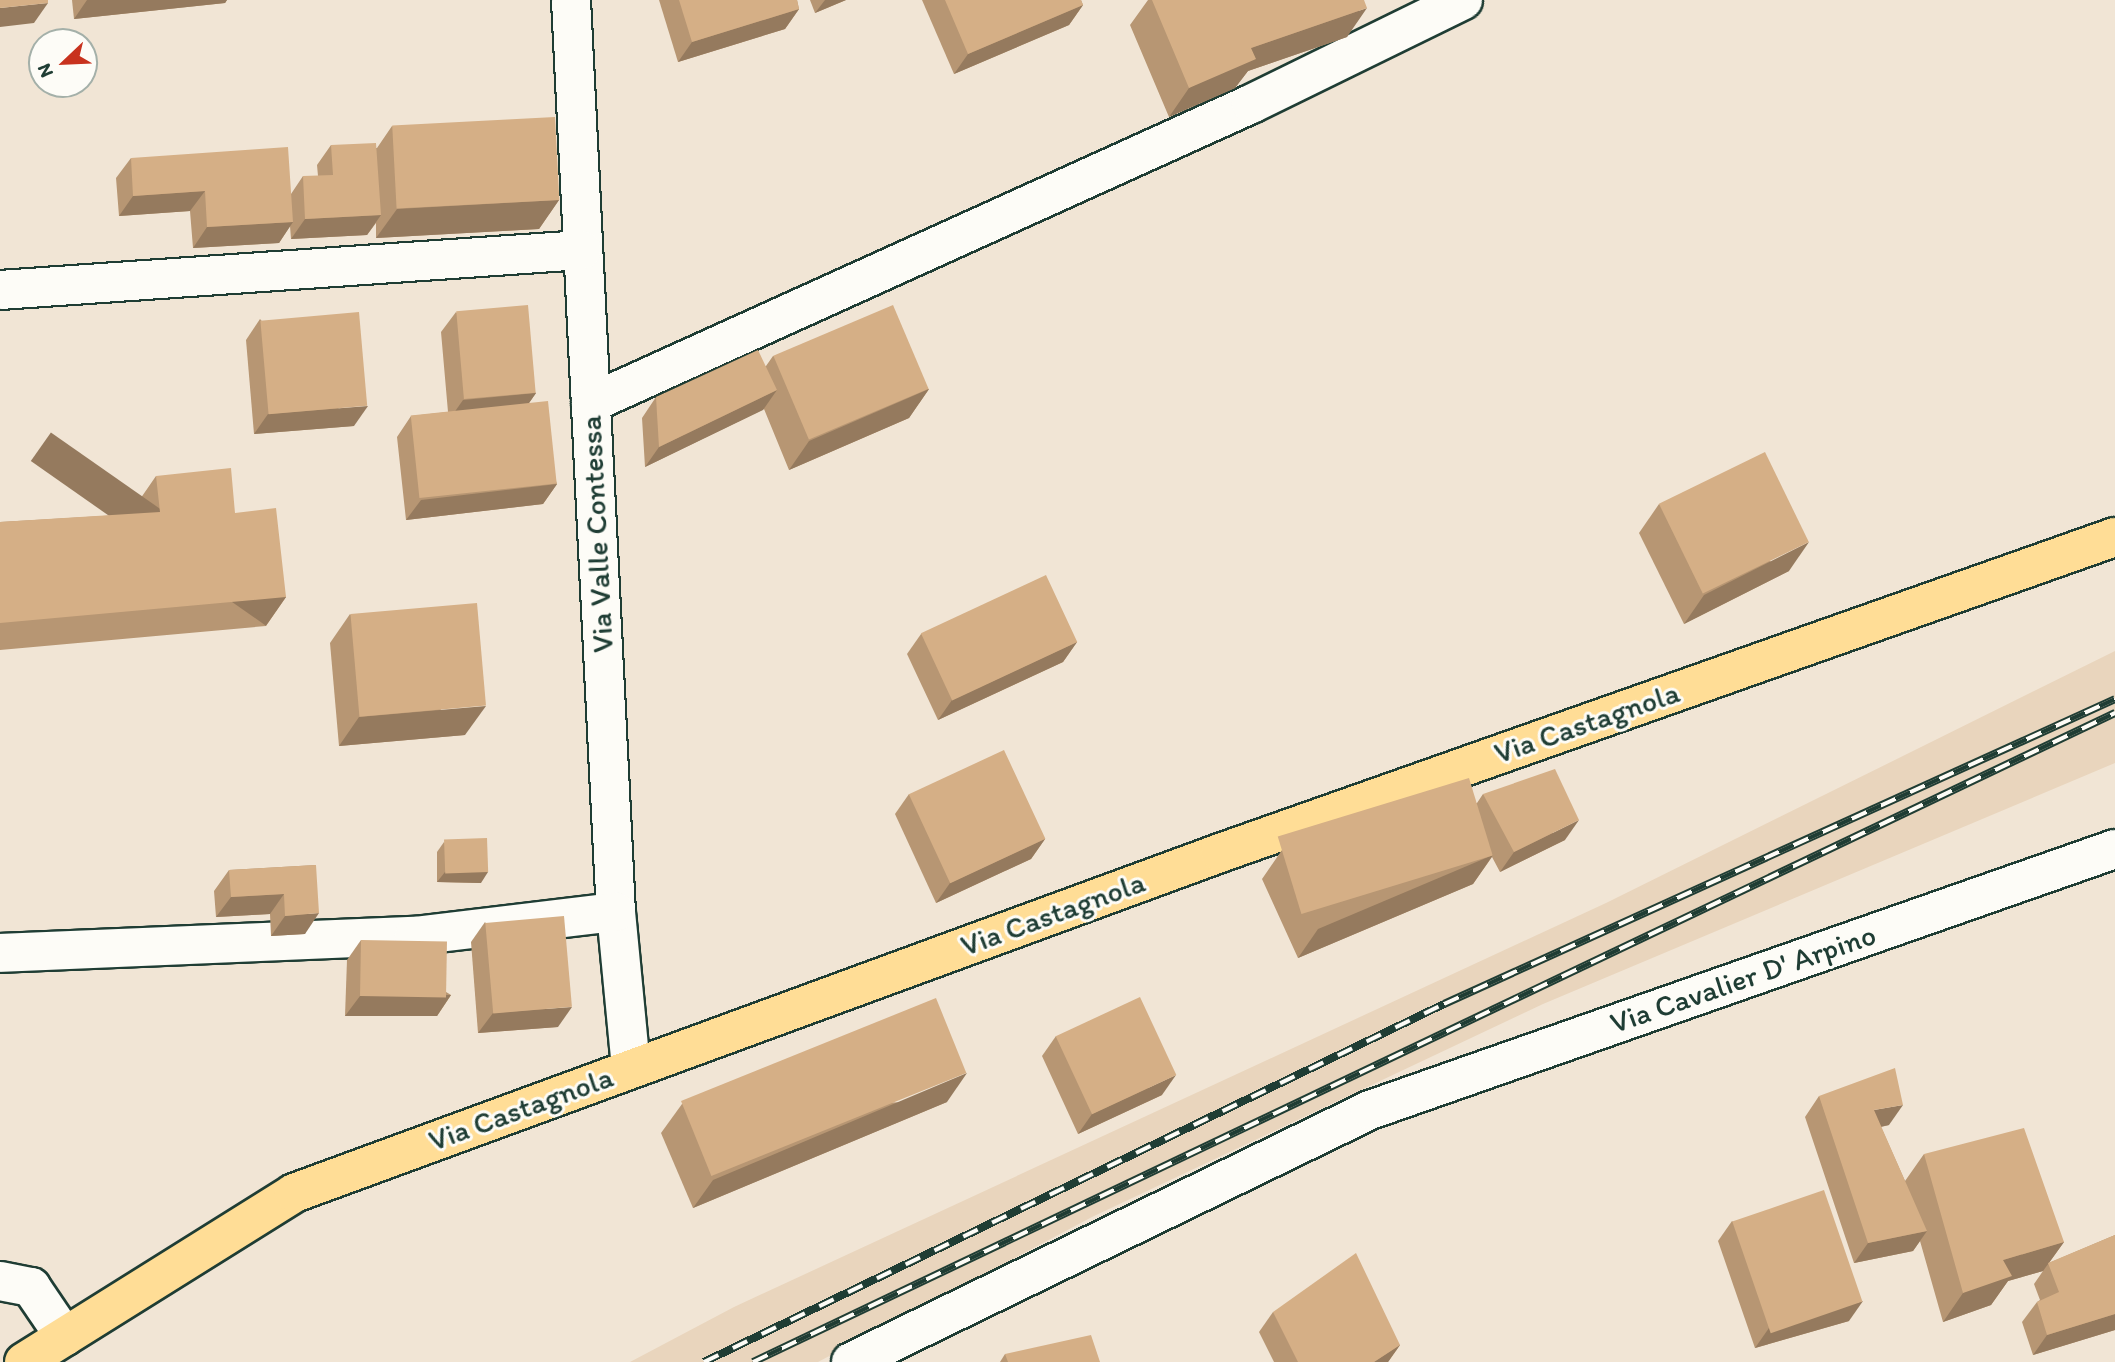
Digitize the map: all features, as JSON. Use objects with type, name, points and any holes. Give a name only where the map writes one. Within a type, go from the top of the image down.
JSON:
[{"type":"main road","name":"Via Castagnola","points":[[24,1362],[294,1193],[631,1068],[2115,537]]},
{"type":"street","name":"Via Valle Contessa","points":[[570,0],[617,912],[631,1068]]},
{"type":"street","points":[[591,403],[1251,104],[1463,0]]},
{"type":"street","points":[[0,290],[582,250]]},
{"type":"street","name":"Via Cavalier D' Arpino","points":[[851,1362],[1370,1110],[2115,849]]},
{"type":"street","points":[[0,953],[414,936],[617,912]]},
{"type":"street","points":[[0,1282],[31,1287],[65,1336]]},
{"type":"shaded area","points":[[2115,651],[2115,763],[1543,1004],[1092,1217],[818,1362],[630,1362],[734,1307],[1606,903]]},
{"type":"building","points":[[0,0],[48,0],[48,3],[0,8]]},
{"type":"building","points":[[679,0],[797,0],[799,9],[692,42]]},
{"type":"building","points":[[945,0],[1081,0],[1083,5],[968,54]]},
{"type":"building","points":[[1152,0],[1364,0],[1367,8],[1251,48],[1256,59],[1189,88]]},
{"type":"building","points":[[555,117],[559,200],[397,208],[392,126]]},
{"type":"building","points":[[376,143],[381,215],[305,219],[303,176],[333,175],[331,145]]},
{"type":"building","points":[[288,147],[293,222],[207,227],[205,191],[133,196],[131,158]]},
{"type":"building","points":[[528,305],[536,393],[464,399],[456,311]]},
{"type":"building","points":[[893,305],[929,389],[809,440],[773,356]]},
{"type":"building","points":[[359,312],[367,406],[269,414],[260,321]]},
{"type":"building","points":[[758,350],[777,390],[659,447],[656,397]]},
{"type":"building","points":[[548,401],[557,484],[419,498],[411,415]]},
{"type":"building","points":[[1765,452],[1809,542],[1703,594],[1659,504]]},
{"type":"building","points":[[231,468],[235,513],[276,508],[286,597],[0,623],[0,522],[160,512],[156,476]]},
{"type":"building","points":[[1046,575],[1077,642],[952,700],[921,633]]},
{"type":"building","points":[[477,603],[486,706],[359,717],[350,614]]},
{"type":"building","points":[[1004,750],[1045,839],[950,883],[909,794]]},
{"type":"building","points":[[1555,769],[1579,820],[1514,852],[1483,794]]},
{"type":"building","points":[[1469,778],[1493,855],[1301,914],[1278,836]]},
{"type":"building","points":[[487,838],[488,872],[445,873],[444,840]]},
{"type":"building","points":[[316,865],[319,913],[285,916],[284,894],[231,897],[229,870]]},
{"type":"building","points":[[564,916],[572,1007],[493,1014],[485,923]]},
{"type":"building","points":[[361,940],[447,942],[446,997],[360,996]]},
{"type":"building","points":[[1140,997],[1176,1075],[1092,1114],[1056,1036]]},
{"type":"building","points":[[936,998],[966,1073],[711,1176],[681,1101]]},
{"type":"building","points":[[1895,1068],[1903,1105],[1874,1110],[1927,1231],[1868,1243],[1819,1096]]},
{"type":"building","points":[[2024,1128],[2064,1242],[2003,1260],[2012,1276],[1963,1293],[1924,1154]]},
{"type":"building","points":[[1824,1190],[1862,1302],[1771,1333],[1732,1222]]},
{"type":"building","points":[[2115,1235],[2115,1314],[2047,1335],[2037,1302],[2059,1292],[2048,1263]]},
{"type":"building","points":[[1356,1253],[1400,1345],[1374,1362],[1298,1362],[1273,1312]]},
{"type":"building","points":[[1091,1335],[1100,1362],[1008,1362],[1005,1354]]},
{"type":"railway","points":[[704,1362],[1444,1004],[2115,699]]},
{"type":"railway","points":[[753,1362],[2115,713]]}]
